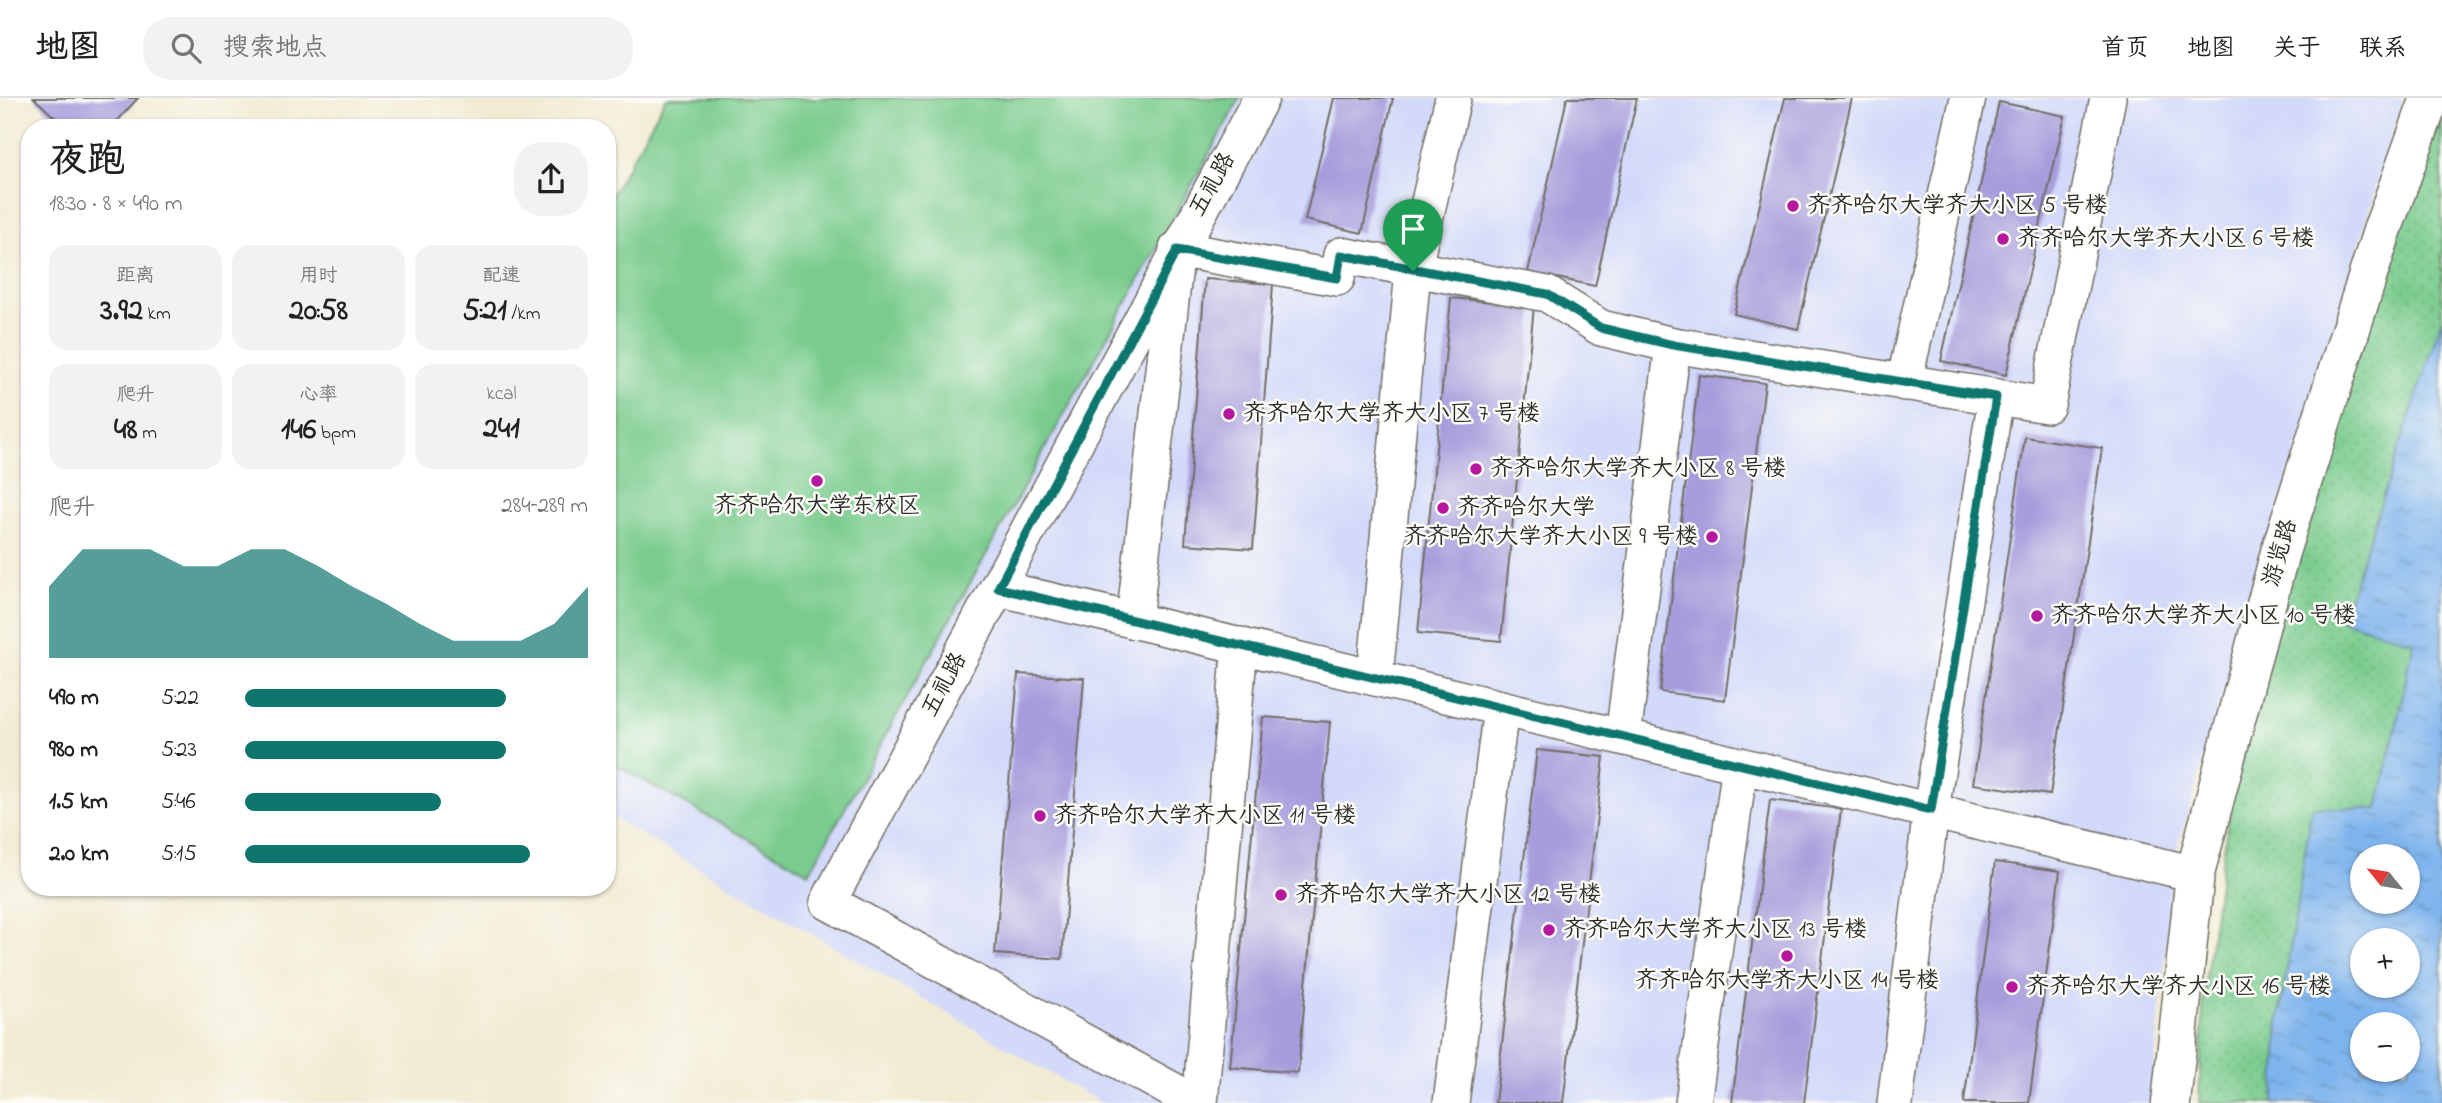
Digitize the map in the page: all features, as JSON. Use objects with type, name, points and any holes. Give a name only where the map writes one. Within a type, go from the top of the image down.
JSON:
[{"type":"street","name":"五礼路","points":[[1198,1103],[828,902],[1261,98]]},
{"type":"street","points":[[1375,677],[1413,271],[1453,98]]},
{"type":"street","points":[[1904,383],[1968,98]]},
{"type":"street","points":[[1134,621],[1177,250],[1337,278],[1341,255],[1413,271],[1547,294],[1601,328],[1673,345],[2048,405],[2108,98]]},
{"type":"street","name":"游览路","points":[[2171,1103],[2195,874],[2280,552],[2382,231],[2430,98]]},
{"type":"street","points":[[1623,737],[1673,345]]},
{"type":"street","points":[[1895,1103],[1931,810],[1996,397]]},
{"type":"street","points":[[998,588],[2195,874]]},
{"type":"street","points":[[1198,1103],[1240,645]]},
{"type":"street","points":[[1451,1103],[1501,708]]},
{"type":"street","points":[[1693,1103],[1740,765]]},
{"type":"shaded area","name":"齐齐哈尔大学","points":[[666,98],[2403,98],[2175,856],[2151,1103],[1101,1103],[616,819],[616,187]]},
{"type":"green space","name":"齐齐哈尔大学东校区","points":[[666,98],[1240,98],[809,873],[616,765],[616,187]]},
{"type":"green space","points":[[2442,117],[2442,1103],[2199,1103],[2204,989],[2238,749],[2379,268]]},
{"type":"water","points":[[2442,319],[2442,1103],[2274,1103],[2279,1020],[2312,807],[2378,809],[2414,642],[2342,620]]},
{"type":"building","points":[[34,98],[138,98],[119,119],[56,119]]},
{"type":"building","points":[[1334,98],[1393,98],[1362,233],[1305,220]]},
{"type":"building","points":[[1567,98],[1637,98],[1595,286],[1528,272]]},
{"type":"building","name":"齐齐哈尔大学齐大小区 5 号楼","points":[[1785,98],[1852,98],[1798,329],[1734,314]]},
{"type":"building","name":"齐齐哈尔大学齐大小区 6 号楼","points":[[1999,102],[2065,116],[2006,375],[1941,361]]},
{"type":"building","name":"齐齐哈尔大学齐大小区 7 号楼","points":[[1205,279],[1273,284],[1253,549],[1185,544]]},
{"type":"building","name":"齐齐哈尔大学齐大小区 8 号楼","points":[[1451,298],[1534,306],[1501,641],[1418,633]]},
{"type":"building","name":"齐齐哈尔大学齐大小区 9 号楼","points":[[1699,375],[1765,383],[1725,700],[1660,692]]},
{"type":"building","name":"齐齐哈尔大学齐大小区 10 号楼","points":[[2025,437],[2102,448],[2050,795],[1973,784]]},
{"type":"building","name":"齐齐哈尔大学齐大小区 11 号楼","points":[[1018,674],[1084,678],[1062,959],[995,954]]},
{"type":"building","name":"齐齐哈尔大学齐大小区 12 号楼","points":[[1263,717],[1330,722],[1298,1073],[1230,1067]]},
{"type":"building","name":"齐齐哈尔大学齐大小区 13 号楼","points":[[1537,750],[1604,757],[1563,1103],[1495,1103]]},
{"type":"building","name":"齐齐哈尔大学齐大小区 14 号楼","points":[[1770,800],[1841,809],[1804,1103],[1732,1103]]},
{"type":"building","name":"齐齐哈尔大学齐大小区 16 号楼","points":[[1995,862],[2060,871],[2029,1103],[1964,1103]]},
{"type":"place","name":"齐齐哈尔大学齐大小区 5 号楼","points":[[1793,206]]},
{"type":"place","name":"齐齐哈尔大学齐大小区 6 号楼","points":[[2003,239]]},
{"type":"place","name":"齐齐哈尔大学齐大小区 7 号楼","points":[[1229,414]]},
{"type":"place","name":"齐齐哈尔大学齐大小区 8 号楼","points":[[1476,469]]},
{"type":"place","name":"齐齐哈尔大学东校区","points":[[817,481]]},
{"type":"place","name":"齐齐哈尔大学","points":[[1443,508]]},
{"type":"place","name":"齐齐哈尔大学齐大小区 9 号楼","points":[[1712,537]]},
{"type":"place","name":"齐齐哈尔大学齐大小区 10 号楼","points":[[2037,616]]},
{"type":"place","name":"齐齐哈尔大学齐大小区 11 号楼","points":[[1040,816]]},
{"type":"place","name":"齐齐哈尔大学齐大小区 12 号楼","points":[[1281,895]]},
{"type":"place","name":"齐齐哈尔大学齐大小区 13 号楼","points":[[1549,930]]},
{"type":"place","name":"齐齐哈尔大学齐大小区 14 号楼","points":[[1787,956]]},
{"type":"place","name":"齐齐哈尔大学齐大小区 16 号楼","points":[[2012,987]]},
{"type":"route","points":[[1177,250],[1337,278],[1341,255],[1413,271],[1547,294],[1601,328],[1673,345],[1996,397],[1931,810],[998,588],[1177,250]]}]
